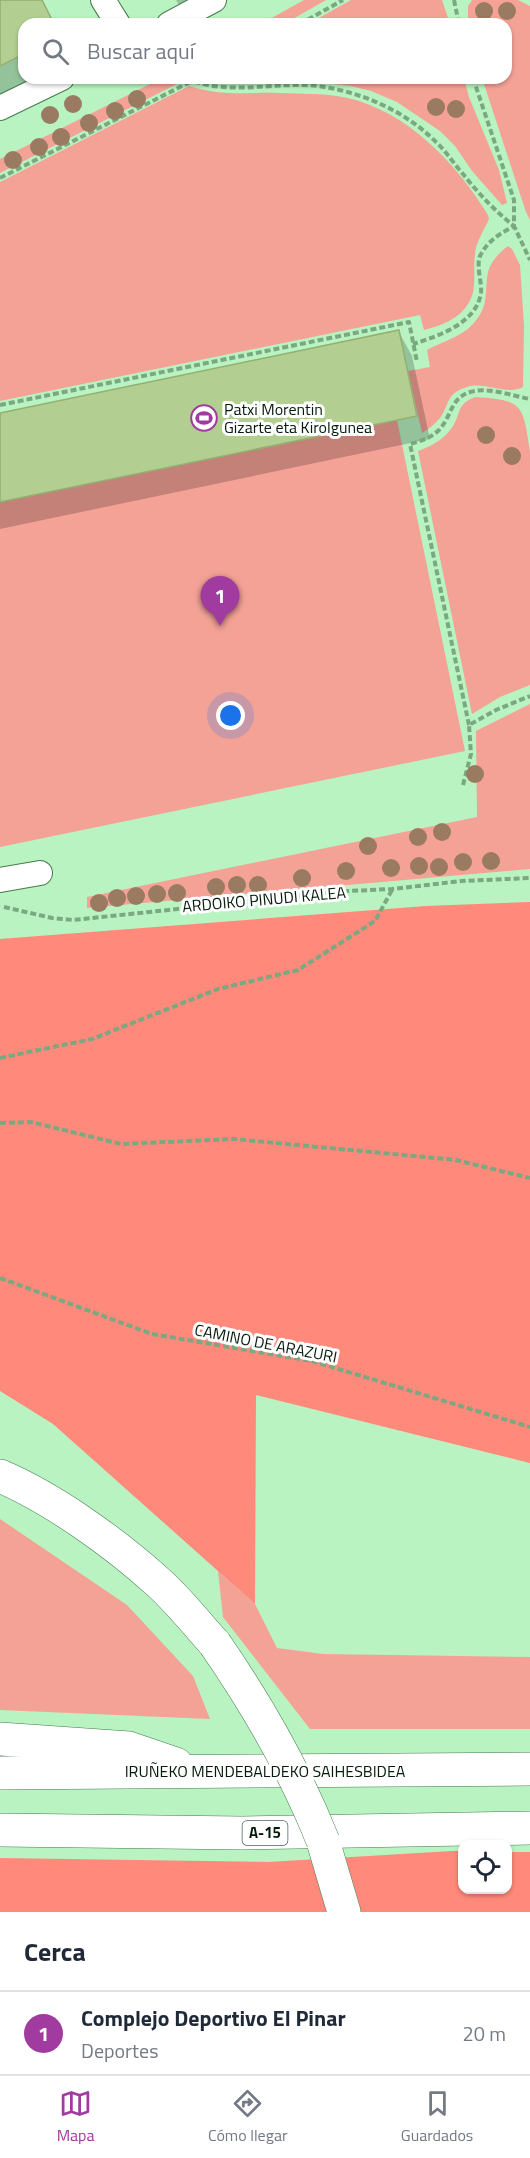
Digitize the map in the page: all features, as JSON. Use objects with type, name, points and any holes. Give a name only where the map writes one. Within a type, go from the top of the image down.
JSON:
[{"type":"highway","points":[[0,1476],[58,1508],[101,1536],[160,1584],[215,1644],[277,1742],[306,1797],[323,1841],[344,1912]]},
{"type":"highway","points":[[0,1739],[129,1748],[201,1772]]},
{"type":"highway","name":"IRUÑEKO MENDEBALDEKO SAIHESBIDEA","points":[[0,1773],[530,1769]]},
{"type":"highway","name":"A-15","points":[[0,1830],[242,1833],[530,1828]]},
{"type":"street","points":[[104,0],[114,18]]},
{"type":"street","points":[[180,18],[214,0]]},
{"type":"street","points":[[0,108],[50,84]]},
{"type":"street","points":[[0,880],[40,873]]},
{"type":"path","points":[[311,18],[343,0]]},
{"type":"path","points":[[454,0],[458,18]]},
{"type":"path","points":[[0,177],[187,84]]},
{"type":"path","points":[[205,84],[217,87],[318,86],[362,96],[398,112],[437,142],[490,206],[514,226]]},
{"type":"path","points":[[475,84],[514,200],[514,226],[530,261]]},
{"type":"path","points":[[413,344],[435,337],[464,321],[474,309],[481,295],[479,258],[494,237],[514,226]]},
{"type":"path","points":[[0,405],[409,322],[417,362]]},
{"type":"path","points":[[463,785],[471,754],[469,725],[410,444],[429,438],[439,430],[447,419],[451,406],[467,393],[495,392],[530,399]]},
{"type":"path","points":[[469,725],[496,710],[530,696]]},
{"type":"path","name":"ARDOIKO PINUDI KALEA","points":[[0,907],[73,920],[349,891],[392,890],[462,881],[530,878]]},
{"type":"path","points":[[0,1058],[92,1039],[218,989],[298,970],[375,921],[392,890]]},
{"type":"path","points":[[0,1123],[31,1122],[121,1144],[234,1139],[456,1160],[530,1178]]},
{"type":"path","name":"CAMINO DE ARAZURI","points":[[0,1278],[152,1334],[312,1361],[530,1427]]},
{"type":"shaded area","points":[[304,0],[326,0],[294,18],[272,18]]},
{"type":"shaded area","points":[[351,0],[442,0],[448,18],[319,18]]},
{"type":"shaded area","points":[[472,0],[518,0],[530,6],[530,220],[484,84],[512,84],[512,18],[468,18],[468,6]]},
{"type":"shaded area","points":[[150,84],[177,84],[0,173],[0,159]]},
{"type":"shaded area","points":[[335,84],[466,84],[499,170],[507,203],[502,205],[472,171],[455,146],[440,131],[397,102],[371,91]]},
{"type":"shaded area","points":[[189,86],[224,93],[340,96],[370,105],[410,128],[446,159],[476,196],[488,215],[489,219],[476,250],[474,287],[468,303],[459,315],[439,326],[424,330],[420,315],[0,401],[0,182]]},
{"type":"shaded area","points":[[508,246],[520,265],[524,326],[523,387],[510,390],[481,386],[460,389],[449,400],[438,420],[422,433],[408,371],[430,367],[427,350],[462,333],[478,318],[484,306],[489,268]]},
{"type":"shaded area","points":[[475,397],[512,403],[518,408],[525,424],[530,452],[530,685],[500,697],[472,714],[418,451],[446,435],[462,406]]},
{"type":"shaded area","points":[[397,420],[465,751],[0,847],[0,502]]},
{"type":"shaded area","points":[[530,704],[530,869],[87,908],[87,897],[477,817],[476,731]]},
{"type":"shaded area","points":[[530,902],[530,1463],[256,1395],[255,1604],[53,1424],[0,1391],[0,939],[426,906]]},
{"type":"shaded area","points":[[0,1519],[127,1605],[193,1676],[210,1719],[0,1710]]},
{"type":"shaded area","points":[[218,1571],[255,1604],[277,1648],[323,1654],[530,1657],[530,1729],[310,1729],[223,1617]]},
{"type":"shaded area","points":[[458,1851],[458,1894],[512,1894],[512,1852],[530,1852],[530,1912],[0,1912],[0,1858],[268,1862]]},
{"type":"building","points":[[0,0],[42,0],[51,18],[18,18],[18,57],[0,66]]},
{"type":"building","name":"Patxi Morentin Gizarte eta Kirolgunea","points":[[399,330],[417,416],[0,502],[0,413]]},
{"type":"place","name":"Patxi Morentin Gizarte eta Kirolgunea","points":[[204,418]]},
{"type":"place","name":"Complejo Deportivo El Pinar","points":[[220,626]]}]
